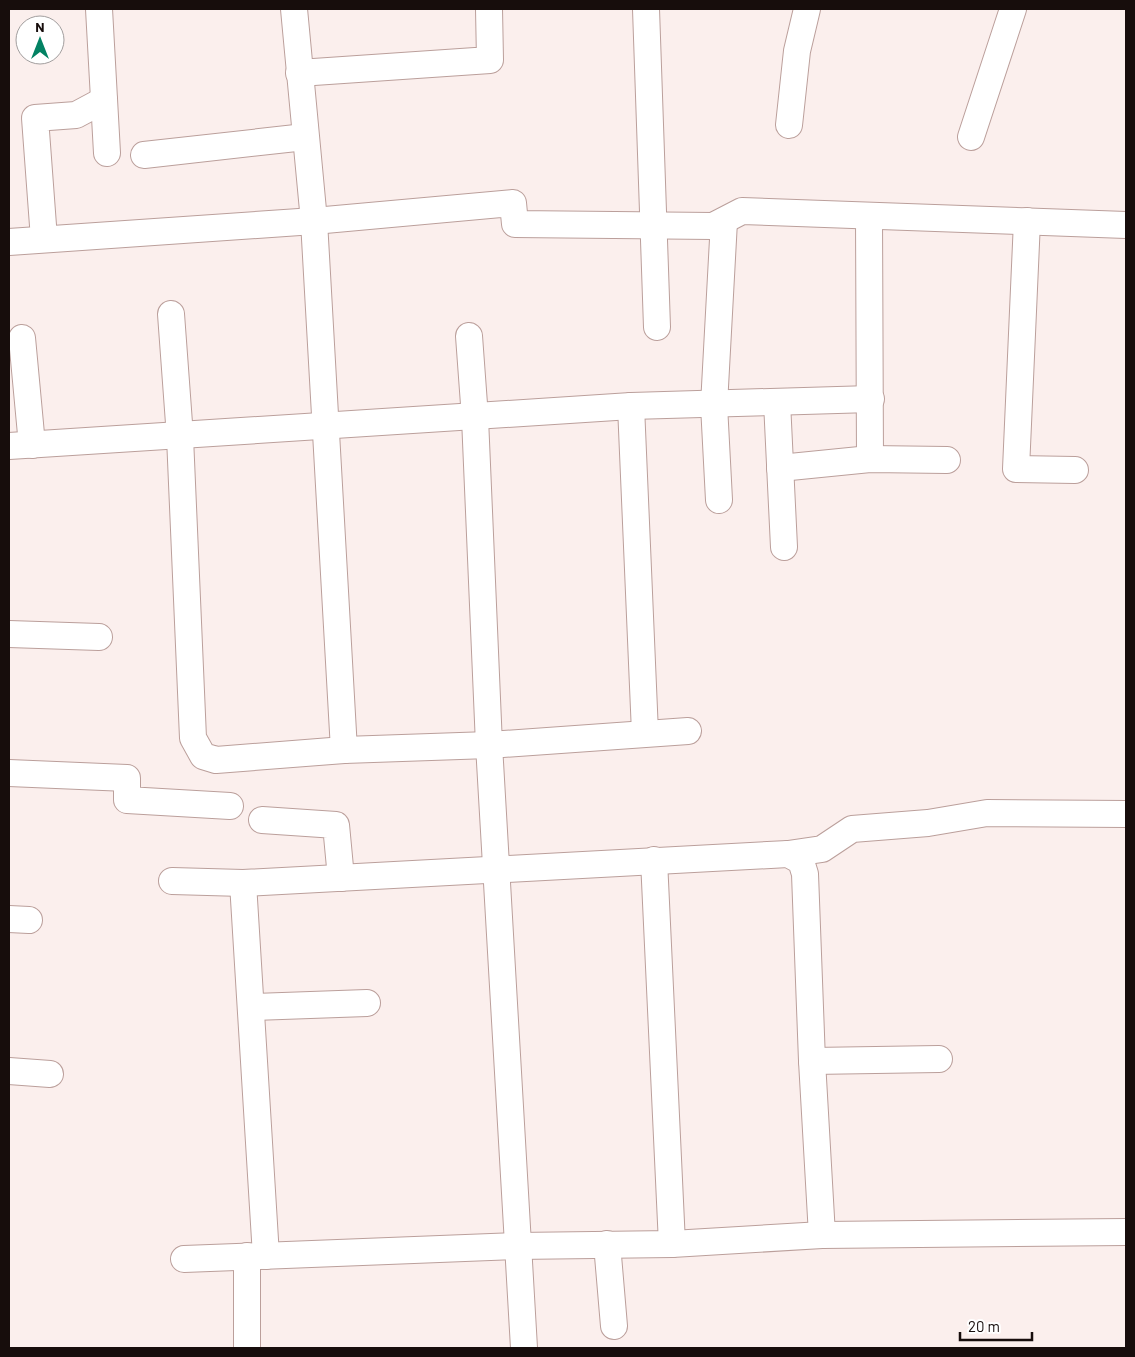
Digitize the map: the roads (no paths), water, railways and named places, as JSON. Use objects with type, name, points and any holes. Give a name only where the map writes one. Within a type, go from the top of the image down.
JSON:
[{"type":"street","points":[[99,9],[107,153]]},
{"type":"street","points":[[294,9],[314,221],[344,750]]},
{"type":"street","points":[[299,73],[490,60],[489,9]]},
{"type":"street","points":[[646,9],[652,226],[657,327]]},
{"type":"street","points":[[789,125],[796,51],[807,9]]},
{"type":"street","points":[[971,137],[1013,9]]},
{"type":"street","points":[[44,240],[35,118],[76,115],[104,100]]},
{"type":"street","points":[[144,155],[305,137]]},
{"type":"street","points":[[9,242],[314,221],[512,203],[515,224],[714,226],[742,212],[1126,225]]},
{"type":"street","points":[[869,216],[870,459]]},
{"type":"street","points":[[719,500],[714,405],[724,221]]},
{"type":"street","points":[[1027,221],[1016,469],[1075,470]]},
{"type":"street","points":[[171,314],[180,437],[193,738],[203,756],[216,760],[344,750],[489,745],[688,731]]},
{"type":"street","points":[[469,336],[475,418],[489,745],[516,1246],[524,1348]]},
{"type":"street","points":[[22,338],[20,446],[475,418],[631,406],[871,399]]},
{"type":"street","points":[[777,402],[784,546]]},
{"type":"street","points":[[631,406],[646,734]]},
{"type":"street","points":[[780,468],[870,459],[947,460]]},
{"type":"street","points":[[9,634],[99,637]]},
{"type":"street","points":[[9,773],[127,778],[127,800],[230,806]]},
{"type":"street","points":[[172,881],[243,883],[496,868],[788,854],[822,849],[852,829],[928,823],[987,813],[1126,814]]},
{"type":"street","points":[[262,820],[336,825],[341,878]]},
{"type":"street","points":[[788,854],[801,861],[805,874],[812,1061],[822,1235]]},
{"type":"street","points":[[654,860],[672,1244]]},
{"type":"street","points":[[243,883],[251,1007],[257,1256],[247,1348]]},
{"type":"street","points":[[251,1007],[367,1002]]},
{"type":"street","points":[[812,1061],[939,1059]]},
{"type":"street","points":[[9,1072],[50,1074]]},
{"type":"street","points":[[184,1259],[516,1246],[672,1244],[822,1235],[1126,1232]]},
{"type":"street","points":[[607,1244],[614,1326]]}]
